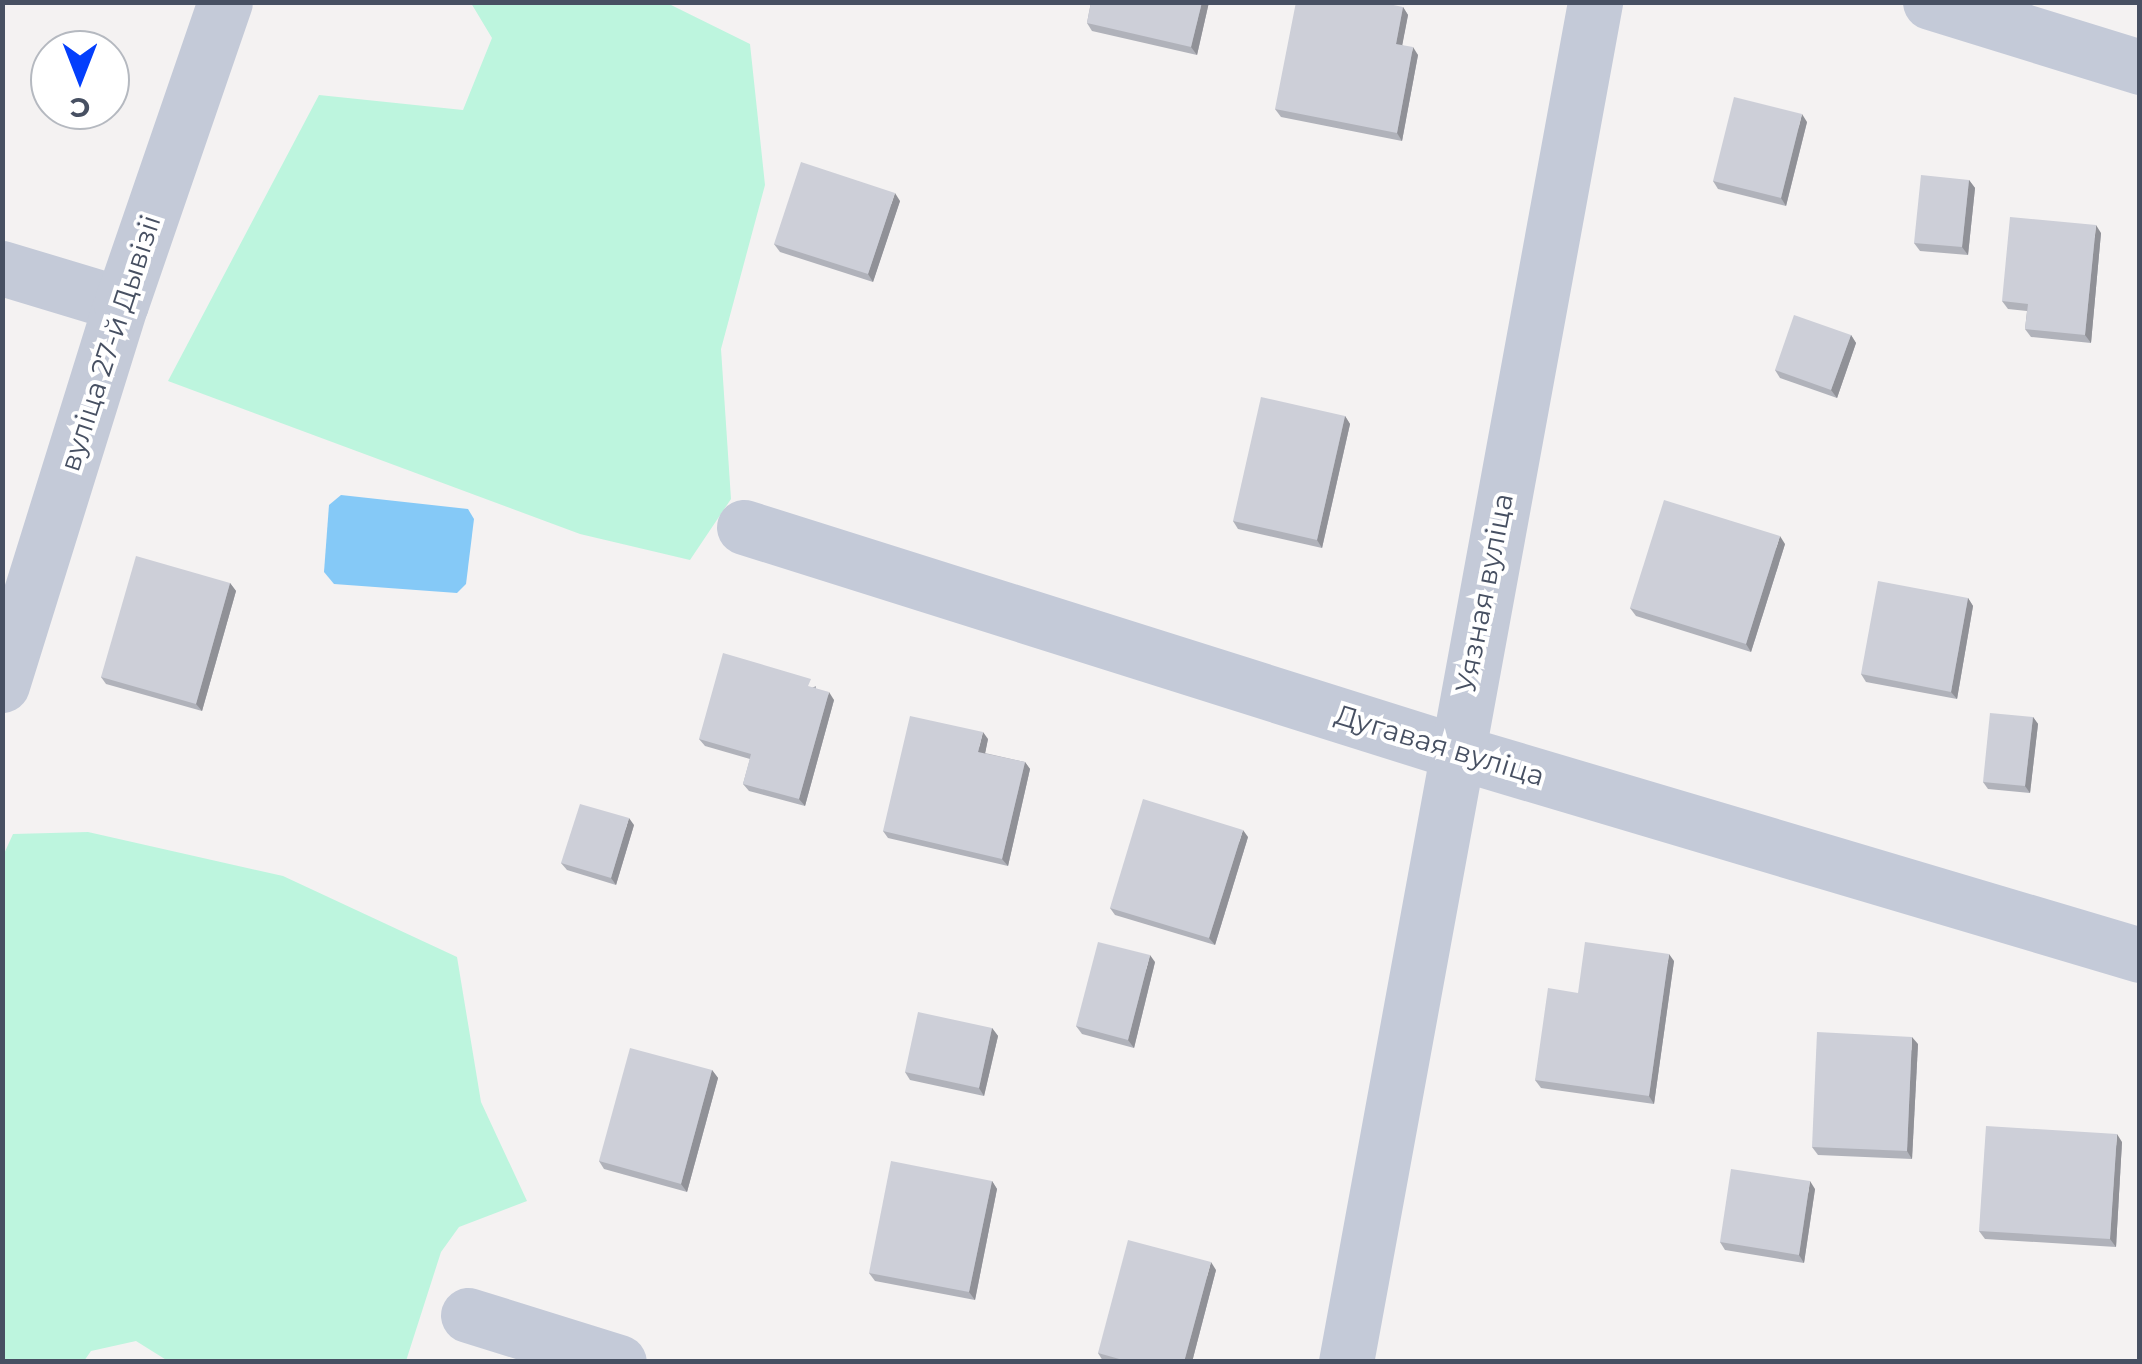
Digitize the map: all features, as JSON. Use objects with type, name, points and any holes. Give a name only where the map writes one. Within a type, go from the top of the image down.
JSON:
[{"type":"street","name":"вуліца 27-й Дывізіі","points":[[2,686],[121,304],[224,2]]},
{"type":"street","name":"Уязная вуліца","points":[[1346,1362],[1454,751],[1595,2]]},
{"type":"street","points":[[1930,2],[2140,66]]},
{"type":"street","points":[[2,268],[121,304]]},
{"type":"street","name":"Дугавая вуліца","points":[[744,527],[1454,751],[2140,954]]},
{"type":"street","points":[[468,1315],[619,1362]]},
{"type":"green space","points":[[471,3],[667,3],[750,44],[765,185],[721,349],[731,499],[690,560],[580,534],[168,381],[319,95],[463,110],[492,38]]},
{"type":"green space","points":[[88,832],[283,876],[457,957],[481,1102],[527,1201],[459,1227],[441,1252],[406,1361],[168,1361],[136,1341],[91,1351],[84,1361],[3,1361],[3,856],[13,834]]},
{"type":"water","points":[[341,495],[468,509],[474,519],[466,584],[457,593],[334,584],[324,572],[329,505]]},
{"type":"building","points":[[1091,2],[1202,2],[1191,47],[1087,23]]},
{"type":"building","points":[[1296,2],[1379,2],[1403,7],[1396,44],[1413,47],[1397,133],[1275,109]]},
{"type":"building","points":[[1734,97],[1802,114],[1781,198],[1713,181]]},
{"type":"building","points":[[801,162],[895,193],[868,274],[774,244]]},
{"type":"building","points":[[1921,175],[1969,180],[1962,247],[1914,243]]},
{"type":"building","points":[[2010,217],[2096,225],[2085,335],[2025,329],[2028,304],[2002,301]]},
{"type":"building","points":[[1794,315],[1851,335],[1831,390],[1775,370]]},
{"type":"building","points":[[1261,397],[1345,416],[1317,540],[1233,521]]},
{"type":"building","points":[[1664,500],[1780,536],[1746,644],[1630,608]]},
{"type":"building","points":[[136,556],[230,583],[196,704],[101,677]]},
{"type":"building","points":[[1878,581],[1968,598],[1951,692],[1861,674]]},
{"type":"building","points":[[723,653],[811,679],[808,686],[829,692],[799,799],[743,784],[751,754],[699,739]]},
{"type":"building","points":[[1990,713],[2033,717],[2025,786],[1983,782]]},
{"type":"building","points":[[910,716],[983,732],[978,752],[1025,762],[1002,859],[883,831]]},
{"type":"building","points":[[1143,799],[1243,830],[1209,938],[1110,908]]},
{"type":"building","points":[[580,804],[629,818],[611,878],[561,863]]},
{"type":"building","points":[[1098,942],[1150,955],[1128,1040],[1076,1026]]},
{"type":"building","points":[[1585,942],[1669,954],[1649,1096],[1535,1080],[1548,988],[1578,993]]},
{"type":"building","points":[[918,1012],[992,1028],[979,1088],[905,1072]]},
{"type":"building","points":[[1817,1032],[1912,1037],[1907,1151],[1812,1147]]},
{"type":"building","points":[[630,1048],[712,1070],[681,1184],[599,1161]]},
{"type":"building","points":[[1986,1126],[2117,1134],[2110,1239],[1979,1231]]},
{"type":"building","points":[[891,1161],[992,1181],[969,1292],[869,1273]]},
{"type":"building","points":[[1731,1169],[1810,1181],[1799,1255],[1720,1242]]},
{"type":"building","points":[[1128,1240],[1211,1262],[1184,1362],[1130,1362],[1098,1353]]}]
